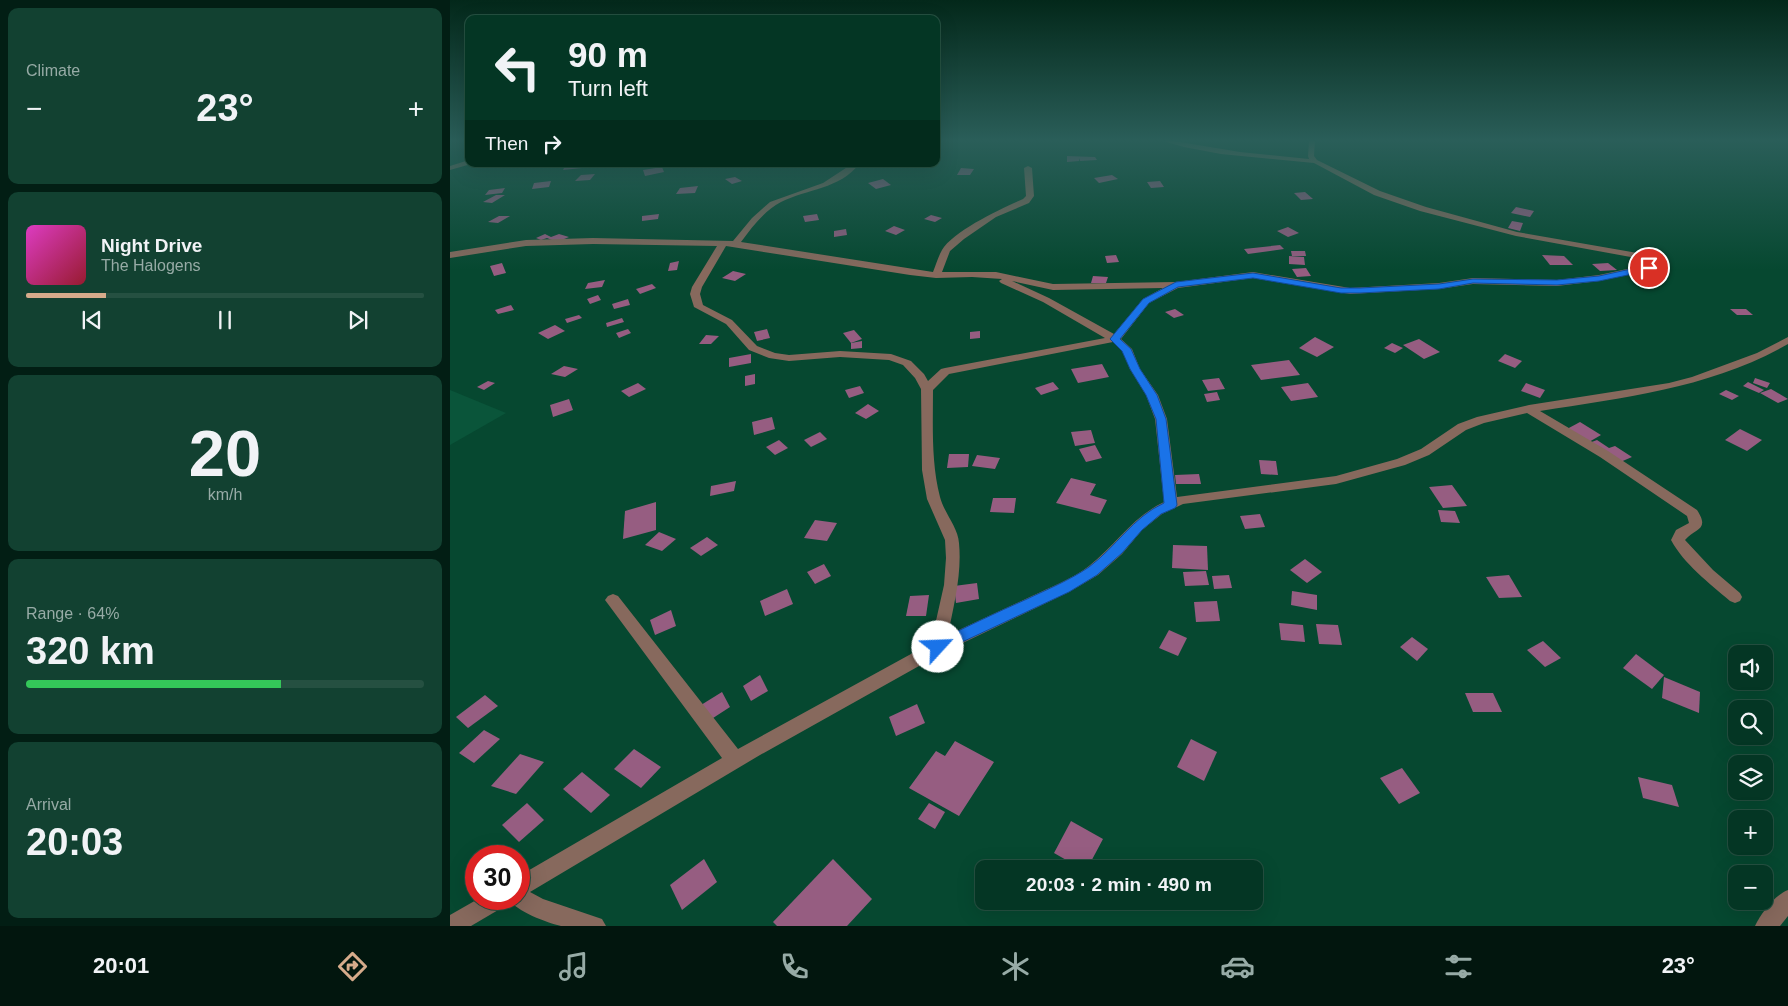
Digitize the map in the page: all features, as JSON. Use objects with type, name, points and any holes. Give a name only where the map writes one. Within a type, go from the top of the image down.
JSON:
[{"type":"street","points":[[827,184],[778,200],[772,204],[729,244],[697,287],[695,294],[699,307],[729,322],[753,348],[773,356],[789,358],[840,354],[891,357],[906,363],[920,376],[927,389],[928,470],[934,499],[952,540],[953,558],[950,585],[938,647]]},
{"type":"street","points":[[936,275],[946,250],[993,215],[1026,201],[1030,196],[1029,184]]},
{"type":"street","points":[[450,255],[526,243],[593,241],[729,244],[936,275],[996,275],[1053,287],[1176,285],[1253,275],[1350,291],[1439,286],[1473,281],[1557,283],[1599,278],[1658,265],[1659,262],[1649,258],[1509,232],[1416,208],[1377,193],[1360,184]]},
{"type":"street","points":[[996,275],[1005,282],[1046,300],[1115,339],[1126,349],[1135,369],[1152,395],[1161,419],[1171,505]]},
{"type":"street","points":[[927,389],[944,371],[1115,339],[1146,301],[1176,285]]},
{"type":"street","points":[[530,880],[735,760],[938,647],[1064,588],[1093,571],[1117,550],[1137,526],[1157,511],[1182,500],[1336,480],[1401,462],[1425,452],[1462,427],[1481,420],[1529,409],[1646,390],[1688,381],[1761,355],[1788,340]]},
{"type":"street","points":[[1529,409],[1604,454],[1692,513],[1697,519],[1696,525],[1693,529],[1681,534],[1678,540],[1708,574],[1735,597]]},
{"type":"street","points":[[613,600],[735,760]]},
{"type":"street","points":[[1766,926],[1788,900]]},
{"type":"street","points":[[530,903],[539,908],[595,926]]},
{"type":"street","points":[[450,926],[478,910]]},
{"type":"shaded area","points":[[450,390],[506,413],[450,445]]},
{"type":"building","points":[[534,184],[550,184],[549,187],[532,189]]},
{"type":"building","points":[[870,184],[891,185],[876,189]]},
{"type":"building","points":[[1148,184],[1162,184],[1164,187],[1151,188]]},
{"type":"building","points":[[698,186],[695,193],[676,194],[680,188]]},
{"type":"building","points":[[505,188],[502,193],[485,195],[489,190]]},
{"type":"building","points":[[1305,192],[1313,199],[1301,200],[1294,193]]},
{"type":"building","points":[[496,195],[505,195],[492,203],[483,202]]},
{"type":"building","points":[[1516,207],[1534,211],[1530,217],[1511,213]]},
{"type":"building","points":[[659,214],[658,219],[642,221],[642,216]]},
{"type":"building","points":[[817,214],[819,220],[805,222],[803,216]]},
{"type":"building","points":[[931,215],[942,218],[935,222],[924,219]]},
{"type":"building","points":[[499,216],[510,216],[498,223],[488,222]]},
{"type":"building","points":[[1512,221],[1523,223],[1520,231],[1508,228]]},
{"type":"building","points":[[894,226],[905,230],[896,235],[885,231]]},
{"type":"building","points":[[1288,227],[1299,233],[1288,237],[1277,231]]},
{"type":"building","points":[[846,229],[847,235],[834,237],[834,231]]},
{"type":"building","points":[[545,234],[551,237],[559,234],[569,237],[557,242],[547,238],[541,240],[536,238]]},
{"type":"building","points":[[1280,245],[1284,249],[1248,254],[1244,249]]},
{"type":"building","points":[[1291,251],[1305,251],[1306,256],[1292,256]]},
{"type":"building","points":[[1116,255],[1119,262],[1107,263],[1105,256]]},
{"type":"building","points":[[1542,255],[1564,256],[1573,265],[1550,265]]},
{"type":"building","points":[[1289,256],[1304,257],[1305,265],[1289,264]]},
{"type":"building","points":[[679,261],[677,270],[668,271],[670,263]]},
{"type":"building","points":[[502,263],[506,273],[494,276],[490,266]]},
{"type":"building","points":[[1608,263],[1617,270],[1600,271],[1592,264]]},
{"type":"building","points":[[1306,268],[1311,276],[1297,277],[1292,269]]},
{"type":"building","points":[[733,271],[746,274],[735,281],[722,278]]},
{"type":"building","points":[[1093,276],[1108,277],[1106,283],[1091,283]]},
{"type":"building","points":[[605,280],[602,287],[585,289],[588,283]]},
{"type":"building","points":[[652,284],[656,288],[640,294],[636,289]]},
{"type":"building","points":[[598,295],[601,300],[590,304],[587,299]]},
{"type":"building","points":[[628,299],[630,305],[614,309],[612,304]]},
{"type":"building","points":[[511,305],[514,310],[498,314],[495,310]]},
{"type":"building","points":[[1175,309],[1184,315],[1174,318],[1165,312]]},
{"type":"building","points":[[1730,309],[1746,309],[1753,315],[1737,315]]},
{"type":"building","points":[[579,315],[582,318],[567,323],[565,319]]},
{"type":"building","points":[[622,318],[624,322],[607,327],[606,323]]},
{"type":"building","points":[[555,325],[565,331],[548,339],[538,333]]},
{"type":"building","points":[[628,329],[631,333],[619,338],[616,333]]},
{"type":"building","points":[[767,329],[770,338],[757,341],[754,332]]},
{"type":"building","points":[[854,330],[862,339],[851,343],[843,333]]},
{"type":"building","points":[[980,331],[980,338],[970,339],[970,332]]},
{"type":"building","points":[[706,335],[719,336],[711,344],[699,344]]},
{"type":"building","points":[[1315,337],[1334,347],[1317,357],[1299,348]]},
{"type":"building","points":[[1419,339],[1440,352],[1424,359],[1403,345]]},
{"type":"building","points":[[862,341],[862,348],[851,349],[851,343]]},
{"type":"building","points":[[1392,343],[1403,348],[1395,353],[1384,348]]},
{"type":"building","points":[[751,354],[751,363],[729,367],[729,358]]},
{"type":"building","points":[[1505,354],[1522,361],[1515,368],[1498,361]]},
{"type":"building","points":[[1289,360],[1300,375],[1261,380],[1251,365]]},
{"type":"building","points":[[1102,364],[1109,377],[1078,383],[1071,369]]},
{"type":"building","points":[[564,366],[578,369],[565,377],[551,374]]},
{"type":"building","points":[[755,374],[755,384],[745,386],[745,376]]},
{"type":"building","points":[[1219,378],[1225,389],[1208,391],[1202,380]]},
{"type":"building","points":[[1755,378],[1770,383],[1767,388],[1753,383]]},
{"type":"building","points":[[488,381],[495,383],[484,390],[477,387]]},
{"type":"building","points":[[1053,382],[1059,389],[1041,395],[1035,388]]},
{"type":"building","points":[[1748,382],[1764,390],[1759,393],[1743,386]]},
{"type":"building","points":[[638,383],[646,389],[629,397],[621,391]]},
{"type":"building","points":[[1308,383],[1318,397],[1291,401],[1281,387]]},
{"type":"building","points":[[1526,383],[1545,390],[1540,398],[1521,391]]},
{"type":"building","points":[[860,386],[864,393],[849,398],[845,390]]},
{"type":"building","points":[[1771,389],[1788,399],[1778,403],[1760,393]]},
{"type":"building","points":[[1726,390],[1739,396],[1732,400],[1719,394]]},
{"type":"building","points":[[1217,392],[1220,400],[1207,402],[1204,394]]},
{"type":"building","points":[[569,399],[573,410],[553,417],[550,405]]},
{"type":"building","points":[[868,404],[879,411],[866,419],[855,413]]},
{"type":"building","points":[[772,417],[775,429],[754,435],[752,422]]},
{"type":"building","points":[[1580,422],[1601,435],[1589,442],[1567,429]]},
{"type":"building","points":[[1740,429],[1762,440],[1747,451],[1725,440]]},
{"type":"building","points":[[1091,430],[1095,443],[1075,446],[1071,432]]},
{"type":"building","points":[[820,432],[827,439],[811,447],[804,440]]},
{"type":"building","points":[[779,440],[788,448],[775,455],[766,447]]},
{"type":"building","points":[[1597,440],[1609,448],[1615,446],[1632,457],[1618,463],[1589,443]]},
{"type":"building","points":[[1095,445],[1102,458],[1086,462],[1079,449]]},
{"type":"building","points":[[949,454],[969,454],[968,467],[947,468]]},
{"type":"building","points":[[977,455],[1000,458],[995,469],[972,466]]},
{"type":"building","points":[[1259,460],[1276,461],[1278,475],[1261,474]]},
{"type":"building","points":[[1199,474],[1201,484],[1176,484],[1175,475]]},
{"type":"building","points":[[1071,478],[1096,484],[1090,495],[1107,500],[1100,514],[1056,503]]},
{"type":"building","points":[[736,481],[734,491],[710,496],[711,486]]},
{"type":"building","points":[[1452,485],[1467,506],[1443,508],[1429,487]]},
{"type":"building","points":[[993,498],[1016,498],[1014,513],[990,512]]},
{"type":"building","points":[[656,502],[656,530],[623,539],[625,511]]},
{"type":"building","points":[[1438,510],[1455,511],[1460,523],[1441,522]]},
{"type":"building","points":[[1260,514],[1265,527],[1245,529],[1240,516]]},
{"type":"building","points":[[815,520],[837,523],[827,541],[804,538]]},
{"type":"building","points":[[659,532],[676,539],[662,551],[645,545]]},
{"type":"building","points":[[707,537],[718,545],[701,556],[690,548]]},
{"type":"building","points":[[1173,545],[1207,546],[1208,570],[1172,568]]},
{"type":"building","points":[[1305,559],[1322,572],[1307,583],[1290,570]]},
{"type":"building","points":[[824,564],[831,576],[815,584],[807,572]]},
{"type":"building","points":[[1206,571],[1209,585],[1185,586],[1183,572]]},
{"type":"building","points":[[1229,575],[1232,588],[1214,589],[1212,576]]},
{"type":"building","points":[[1509,575],[1522,597],[1499,598],[1486,577]]},
{"type":"building","points":[[977,583],[979,599],[956,603],[954,586]]},
{"type":"building","points":[[787,589],[793,604],[765,616],[760,601]]},
{"type":"building","points":[[1292,591],[1317,595],[1317,610],[1291,605]]},
{"type":"building","points":[[929,595],[926,616],[906,616],[910,596]]},
{"type":"building","points":[[1217,601],[1220,621],[1196,622],[1194,602]]},
{"type":"building","points":[[671,610],[676,626],[655,635],[650,620]]},
{"type":"building","points":[[1279,623],[1303,625],[1305,642],[1281,640]]},
{"type":"building","points":[[1316,624],[1338,625],[1342,645],[1319,644]]},
{"type":"building","points":[[1169,630],[1187,638],[1178,656],[1159,648]]},
{"type":"building","points":[[1412,637],[1428,649],[1417,661],[1400,647]]},
{"type":"building","points":[[1543,641],[1561,658],[1545,667],[1527,650]]},
{"type":"building","points":[[1636,654],[1664,675],[1652,689],[1623,668]]},
{"type":"building","points":[[760,675],[768,691],[751,701],[743,686]]},
{"type":"building","points":[[1664,677],[1700,692],[1699,713],[1662,698]]},
{"type":"building","points":[[722,692],[730,707],[710,720],[701,705]]},
{"type":"building","points":[[1465,693],[1493,693],[1502,712],[1473,712]]},
{"type":"building","points":[[485,695],[498,706],[468,728],[456,717]]},
{"type":"building","points":[[917,704],[925,723],[896,736],[889,717]]},
{"type":"building","points":[[484,730],[500,739],[474,763],[459,753]]},
{"type":"building","points":[[1191,739],[1217,752],[1204,781],[1177,767]]},
{"type":"building","points":[[955,741],[994,762],[959,816],[909,788],[936,751],[945,756]]},
{"type":"building","points":[[634,749],[661,767],[641,788],[614,769]]},
{"type":"building","points":[[520,754],[544,762],[516,794],[491,786]]},
{"type":"building","points":[[1402,768],[1420,793],[1399,804],[1380,778]]},
{"type":"building","points":[[582,772],[610,795],[591,813],[563,789]]},
{"type":"building","points":[[1638,777],[1672,785],[1679,807],[1643,798]]},
{"type":"building","points":[[527,803],[544,820],[519,842],[502,825]]},
{"type":"building","points":[[929,803],[945,812],[935,829],[918,819]]},
{"type":"building","points":[[1071,821],[1103,839],[1092,860],[1066,860],[1054,853]]},
{"type":"building","points":[[704,859],[717,882],[682,910],[670,885]]},
{"type":"building","points":[[833,859],[872,899],[847,926],[777,926],[773,922]]},
{"type":"route","points":[[938,647],[1064,588],[1093,571],[1117,550],[1137,526],[1157,511],[1171,505],[1161,419],[1152,395],[1135,369],[1126,349],[1115,339],[1146,301],[1176,285],[1253,275],[1341,290],[1360,291],[1439,286],[1473,281],[1557,283],[1599,278],[1649,268]]}]
